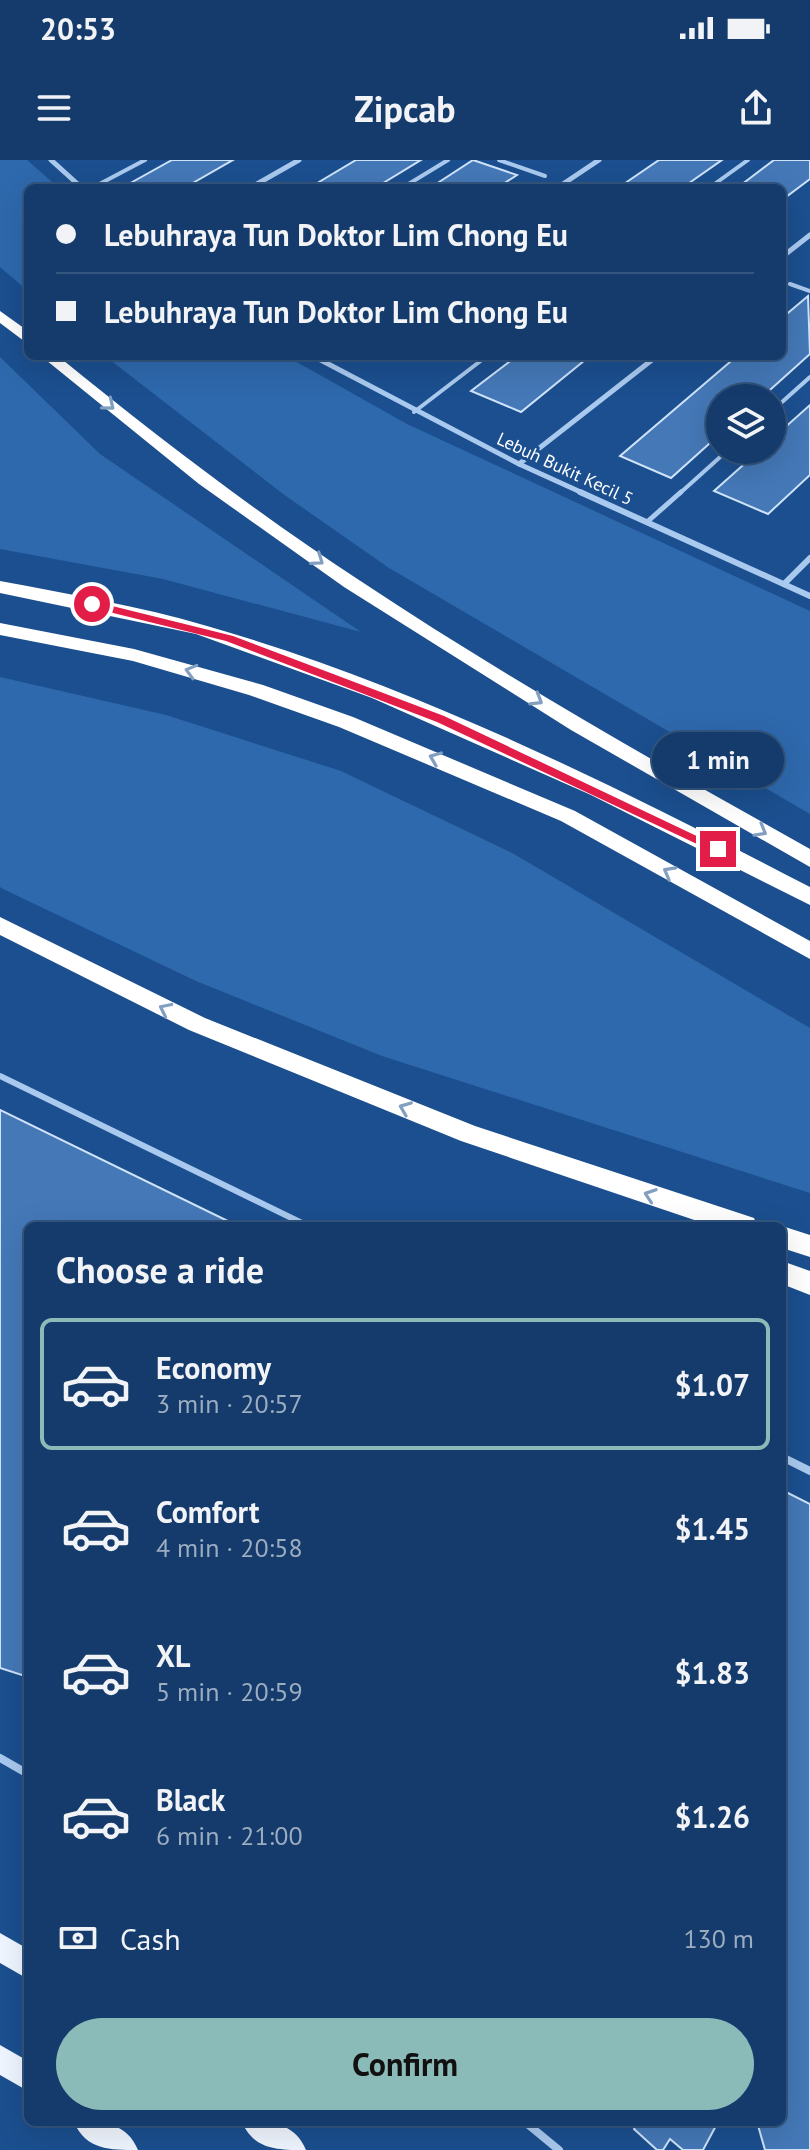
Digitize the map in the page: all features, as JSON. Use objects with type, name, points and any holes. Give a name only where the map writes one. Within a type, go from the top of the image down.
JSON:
[{"type":"highway","points":[[0,315],[24,336]]},
{"type":"highway","points":[[54,360],[206,481],[340,575],[580,726],[810,859]]},
{"type":"highway","points":[[0,587],[123,610],[229,638],[384,697],[440,719],[695,837],[810,897]]},
{"type":"highway","points":[[0,629],[134,655],[256,690],[346,722],[568,816],[810,951]]},
{"type":"highway","points":[[0,925],[197,1024],[469,1134],[726,1222]]},
{"type":"highway","points":[[786,1238],[810,1246]]},
{"type":"highway","points":[[786,1274],[810,1283]]},
{"type":"main road","points":[[0,1947],[24,1962]]},
{"type":"main road","points":[[0,2059],[24,2074]]},
{"type":"main road","points":[[93,2126],[123,2150]]},
{"type":"main road","points":[[261,2126],[291,2150]]},
{"type":"street","points":[[51,160],[78,184]]},
{"type":"street","points":[[257,184],[299,160]]},
{"type":"street","points":[[563,184],[599,160]]},
{"type":"street","points":[[786,254],[810,235]]},
{"type":"street","name":"Lebuh Bukit Kecil 5","points":[[320,360],[414,412],[519,464],[810,596]]},
{"type":"street","points":[[519,464],[652,360]]},
{"type":"street","points":[[784,584],[810,558]]},
{"type":"lane","points":[[100,184],[145,160]]},
{"type":"lane","points":[[409,184],[448,160]]},
{"type":"lane","points":[[499,160],[545,176]]},
{"type":"lane","points":[[715,184],[748,160]]},
{"type":"lane","points":[[790,284],[810,291]]},
{"type":"lane","points":[[414,412],[482,360]]},
{"type":"lane","points":[[786,398],[810,377]]},
{"type":"lane","points":[[647,522],[712,464]]},
{"type":"lane","points":[[0,1076],[300,1222]]},
{"type":"lane","points":[[786,1459],[810,1471]]},
{"type":"lane","points":[[0,1758],[24,1772]]},
{"type":"lane","points":[[530,2126],[559,2150]]},
{"type":"shaded area","points":[[0,160],[27,160],[54,184],[24,184],[24,288],[0,267]]},
{"type":"shaded area","points":[[0,357],[100,454],[361,632],[163,579],[0,549]]},
{"type":"shaded area","points":[[110,360],[293,360],[407,424],[810,611],[810,814],[389,568],[283,494]]},
{"type":"shaded area","points":[[0,677],[166,715],[341,771],[514,854],[810,1028],[810,1193],[382,1056],[196,981],[3,889],[0,887]]},
{"type":"building","points":[[172,160],[233,160],[191,184],[129,184]]},
{"type":"building","points":[[356,160],[421,160],[382,184],[316,184]]},
{"type":"building","points":[[473,160],[517,175],[503,184],[436,184]]},
{"type":"building","points":[[659,160],[722,160],[688,184],[624,184]]},
{"type":"building","points":[[774,160],[810,160],[810,179],[786,197],[786,184],[742,184]]},
{"type":"building","points":[[808,296],[810,354],[777,384],[706,384],[706,447],[671,478],[620,456],[732,360],[786,360],[786,315]]},
{"type":"building","points":[[512,360],[585,360],[521,412],[471,391]]},
{"type":"building","points":[[810,405],[810,475],[768,514],[714,491],[744,464],[786,464],[786,426]]},
{"type":"building","points":[[0,1110],[230,1222],[24,1222],[24,1676],[0,1668]]},
{"type":"building","points":[[786,1492],[810,1504],[810,2150],[765,2150],[758,2126],[786,2126]]},
{"type":"building","points":[[636,2126],[716,2126],[703,2150],[683,2150],[670,2139],[663,2150],[657,2150],[634,2129]]},
{"type":"route","points":[[92,604],[229,638],[440,719],[718,849]]}]
